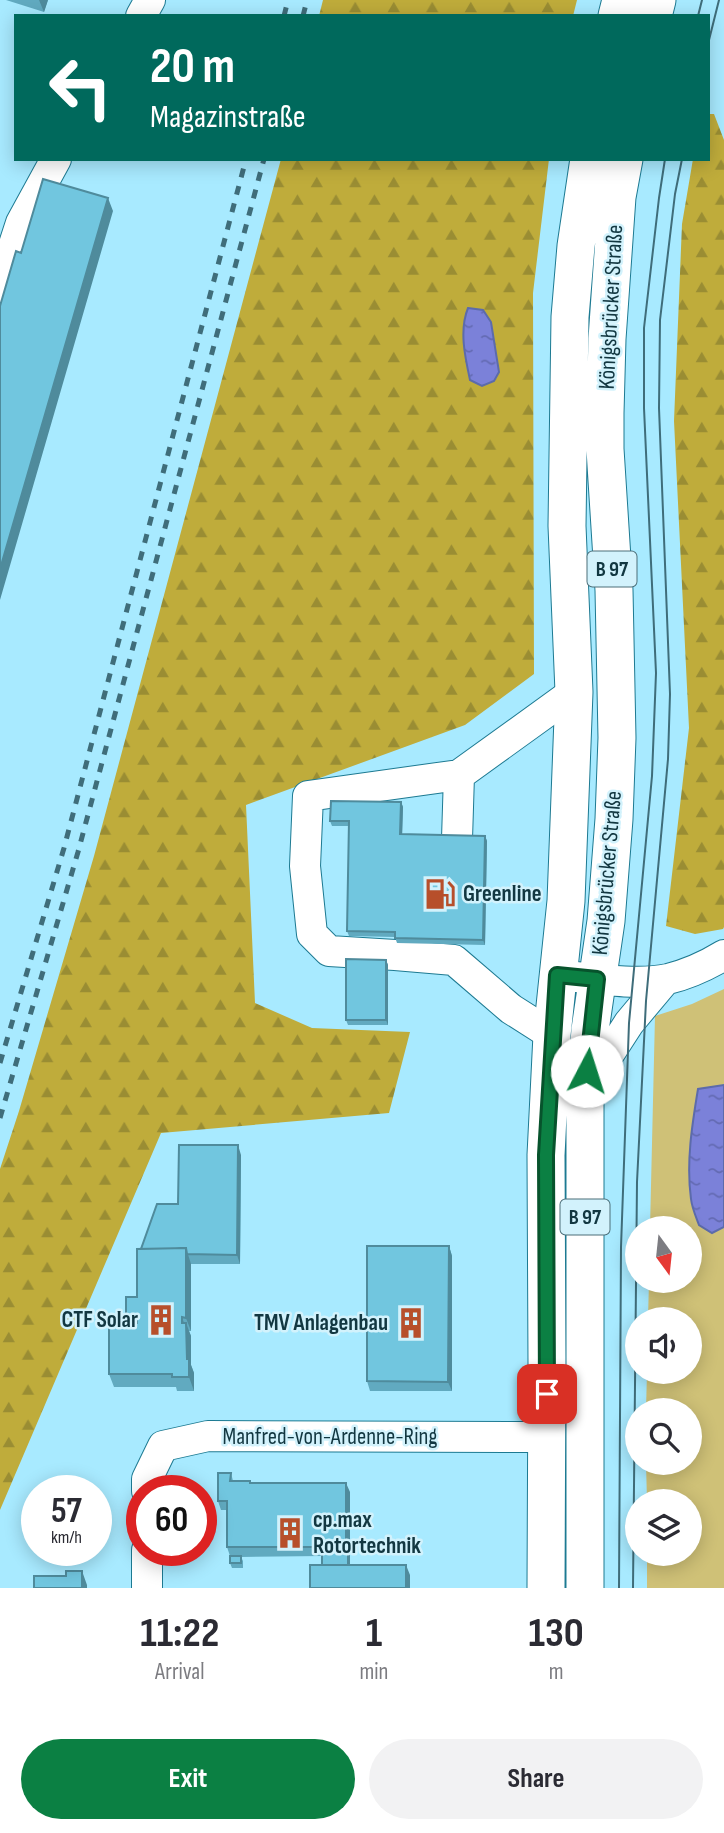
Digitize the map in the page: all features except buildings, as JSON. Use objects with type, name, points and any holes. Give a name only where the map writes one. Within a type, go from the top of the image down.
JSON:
[{"type":"main road","name":"Königsbrücker Straße","points":[[546,1588],[546,1155],[552,1035],[566,901],[574,692],[567,526],[570,317],[576,246],[589,161]]},
{"type":"main road","name":"Königsbrücker Straße","points":[[585,1588],[585,1091],[606,921],[614,819],[617,738],[614,590],[605,449],[607,339],[617,197],[624,161]]},
{"type":"street","points":[[0,286],[21,223],[55,161]]},
{"type":"street","points":[[552,1035],[511,1009],[455,953],[396,955],[329,951],[312,934],[305,866],[308,796],[459,775],[574,692]]},
{"type":"street","points":[[457,839],[459,775]]},
{"type":"street","points":[[557,975],[633,981],[665,980],[710,964],[724,955]]},
{"type":"street","points":[[585,1091],[629,1023],[665,980]]},
{"type":"street","name":"Manfred-von-Ardenne-Ring","points":[[149,1475],[163,1446],[208,1436],[546,1437]]},
{"type":"street","points":[[147,1566],[147,1588]]},
{"type":"shaded area","points":[[724,989],[724,1085],[698,1089],[694,1113],[689,1164],[691,1201],[701,1216],[650,1216],[655,1016],[692,1004]]},
{"type":"shaded area","points":[[702,1217],[712,1232],[724,1227],[724,1588],[647,1588],[647,1566],[702,1566],[702,1489],[647,1489],[646,1475],[702,1475],[702,1398],[646,1398],[647,1384],[702,1384],[702,1307],[648,1307],[649,1293],[702,1293]]},
{"type":"green space","points":[[323,0],[577,0],[574,14],[320,14]]},
{"type":"green space","points":[[710,114],[714,114],[724,140],[724,927],[695,934],[666,926],[689,728],[674,421],[682,224],[693,161],[710,161]]},
{"type":"green space","points":[[280,161],[549,161],[533,293],[534,674],[465,725],[246,805],[255,1003],[312,1028],[410,1032],[389,1113],[161,1133],[0,1510],[0,1169],[94,856]]},
{"type":"water","points":[[468,308],[483,310],[491,322],[499,372],[494,381],[482,386],[470,380],[466,362],[463,334]]},
{"type":"water","points":[[724,1085],[724,1227],[712,1233],[702,1227],[702,1216],[696,1216],[692,1206],[690,1144],[698,1089]]},
{"type":"tram line","points":[[698,14],[702,0]]},
{"type":"tram line","points":[[710,36],[719,0]]},
{"type":"tram line","points":[[619,1588],[621,1247],[629,1023],[652,776],[656,673],[644,408],[644,328],[665,161]]},
{"type":"tram line","points":[[633,1588],[637,1182],[646,1001],[668,759],[670,694],[659,408],[660,320],[682,161]]},
{"type":"railway","points":[[284,14],[288,0]]},
{"type":"railway","points":[[304,14],[307,0]]},
{"type":"railway","points":[[0,1063],[64,848],[245,161]]},
{"type":"railway","points":[[0,1118],[78,852],[263,161]]},
{"type":"place","name":"Greenline","points":[[440,894]]},
{"type":"place","name":"CTF Solar","points":[[161,1320]]},
{"type":"place","name":"TMV Anlagenbau","points":[[411,1323]]},
{"type":"place","name":"cp.max Rotortechnik","points":[[290,1533]]},
{"type":"route","points":[[547,1394],[546,1155],[557,975],[597,979],[587,1071]]}]
